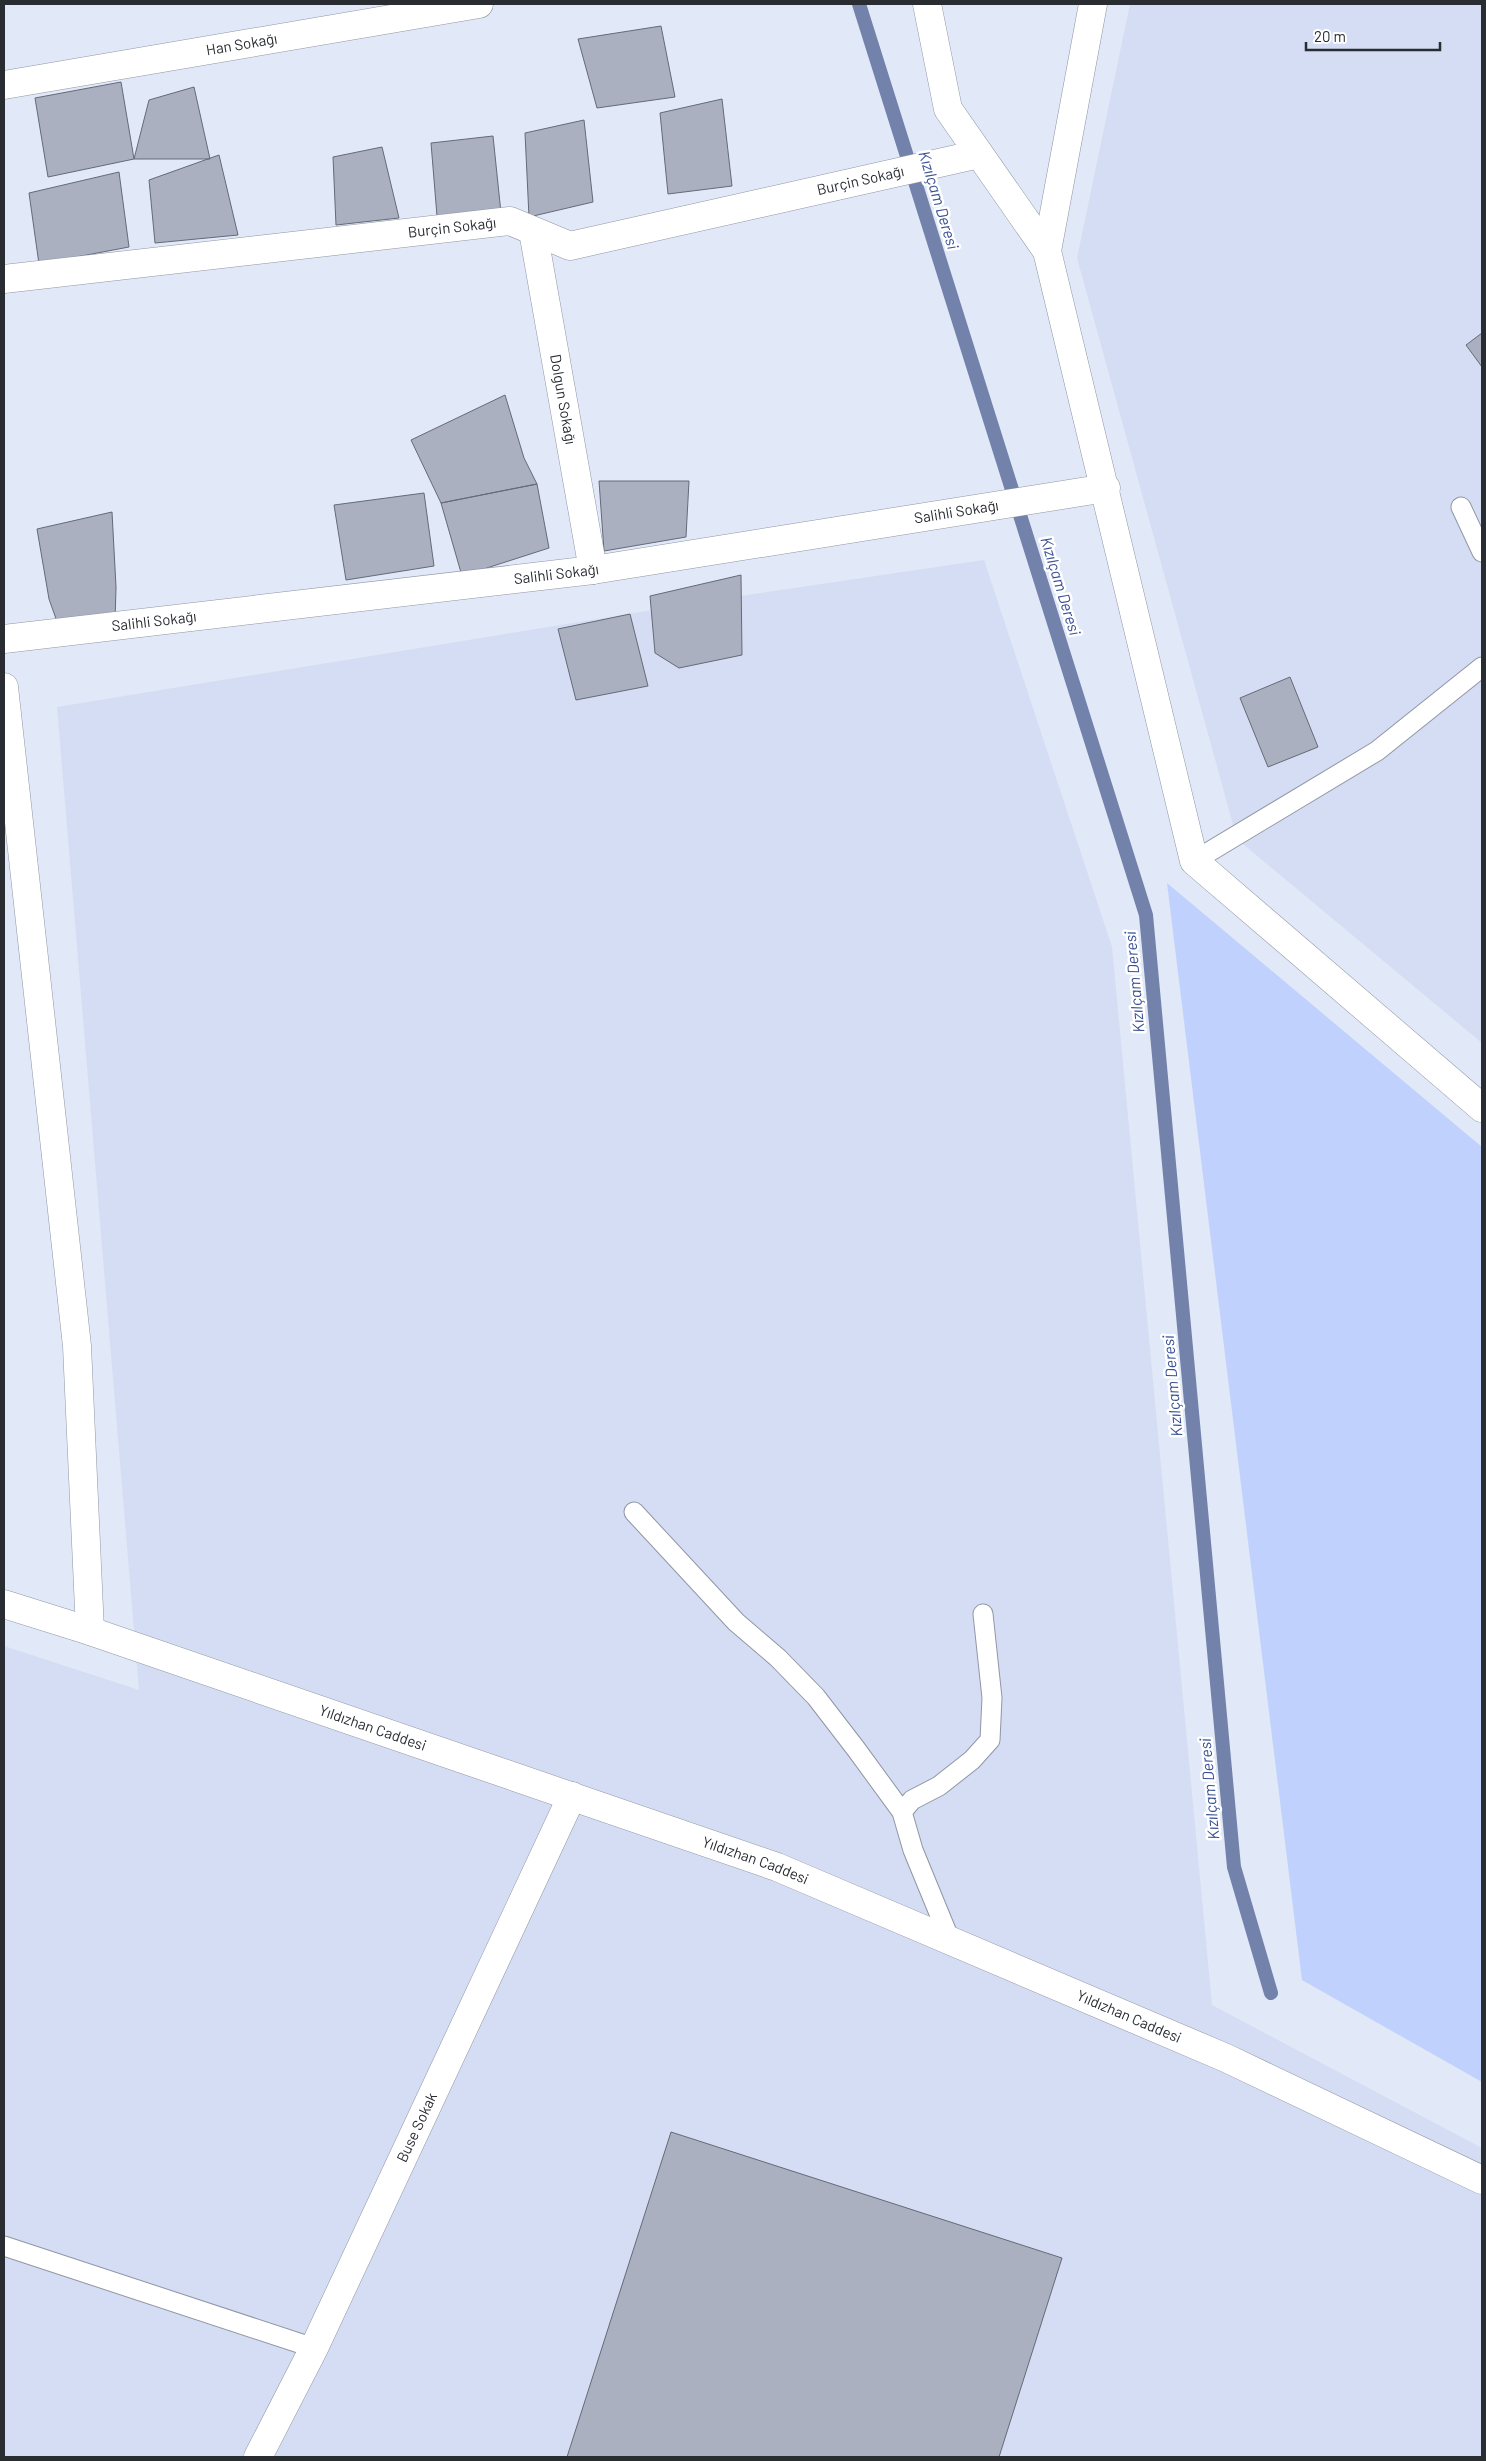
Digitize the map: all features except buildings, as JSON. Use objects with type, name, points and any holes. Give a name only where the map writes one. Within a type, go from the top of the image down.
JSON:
[{"type":"street","name":"Han Sokağı","points":[[4,84],[479,4]]},
{"type":"street","points":[[926,4],[948,109],[1047,251],[1106,488],[1194,861],[1482,1108]]},
{"type":"street","points":[[1047,251],[1093,4]]},
{"type":"street","name":"Burçin Sokağı","points":[[4,279],[510,221],[570,246],[979,154]]},
{"type":"street","name":"Dolgun Sokağı","points":[[533,231],[593,570]]},
{"type":"street","name":"Salihli Sokağı","points":[[4,639],[593,570],[1106,488]]},
{"type":"street","points":[[4,687],[77,1346],[90,1631]]},
{"type":"street","name":"Yıldızhan Caddesi","points":[[4,1604],[90,1631],[777,1866],[1226,2058],[1482,2180]]},
{"type":"street","name":"Buse Sokak","points":[[258,2457],[314,2348],[572,1796]]},
{"type":"lane","points":[[1461,507],[1482,552]]},
{"type":"lane","points":[[1194,861],[1377,751],[1482,667]]},
{"type":"lane","points":[[634,1512],[736,1622],[778,1658],[816,1697],[902,1812],[913,1850],[950,1940]]},
{"type":"lane","points":[[902,1812],[912,1800],[939,1786],[972,1760],[990,1740],[992,1698],[983,1614]]},
{"type":"lane","points":[[4,2246],[314,2348]]},
{"type":"shaded area","points":[[1130,4],[1482,4],[1482,1043],[1237,839],[1077,258]]},
{"type":"shaded area","points":[[984,560],[1112,947],[1212,2005],[1482,2148],[1482,2457],[4,2457],[4,1646],[139,1690],[57,707],[733,597]]},
{"type":"shaded area","points":[[1167,883],[1482,1147],[1482,2082],[1302,1980]]},
{"type":"waterway","name":"Kızılçam Deresi","points":[[859,4],[1146,915],[1234,1867],[1271,1993]]}]
